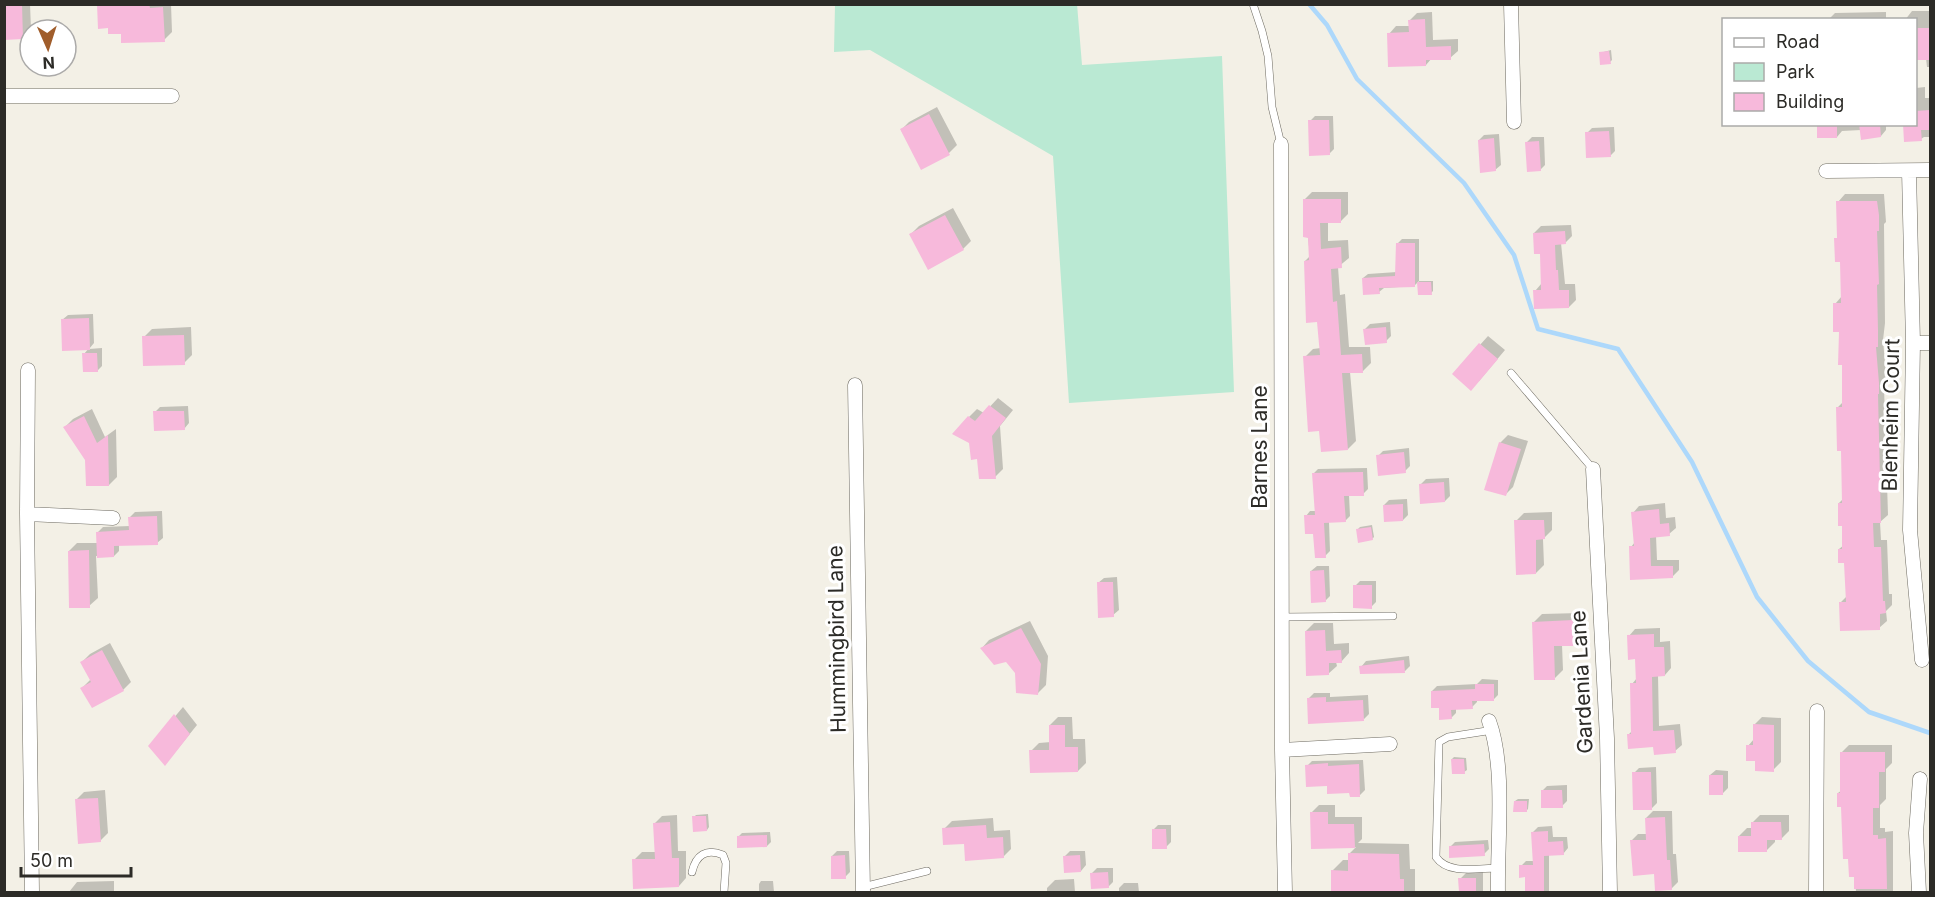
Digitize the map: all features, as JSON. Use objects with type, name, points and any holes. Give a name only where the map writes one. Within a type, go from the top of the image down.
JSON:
[{"type":"street","points":[[1511,4],[1514,122]]},
{"type":"street","points":[[4,96],[172,96]]},
{"type":"street","name":"Barnes Lane","points":[[1281,144],[1281,617],[1285,892]]},
{"type":"street","points":[[1826,171],[1930,170]]},
{"type":"street","name":"Blenheim Court","points":[[1910,171],[1913,343],[1910,530],[1922,660]]},
{"type":"street","points":[[1913,343],[1930,343]]},
{"type":"street","points":[[28,370],[27,514],[32,892]]},
{"type":"street","name":"Hummingbird Lane","points":[[855,385],[863,890]]},
{"type":"street","name":"Gardenia Lane","points":[[1593,469],[1607,738],[1610,892]]},
{"type":"street","points":[[27,514],[113,518]]},
{"type":"street","points":[[1816,892],[1817,711]]},
{"type":"street","points":[[1491,725],[1499,777],[1498,892]]},
{"type":"street","points":[[1282,750],[1390,744]]},
{"type":"street","points":[[1920,779],[1916,833],[1923,890]]},
{"type":"lane","points":[[1252,4],[1266,48],[1272,108],[1281,144]]},
{"type":"lane","points":[[1511,373],[1593,469]]},
{"type":"lane","points":[[1281,617],[1393,616]]},
{"type":"lane","points":[[1491,725],[1448,737],[1439,742],[1436,857],[1441,864],[1449,868],[1498,868]]},
{"type":"lane","points":[[692,872],[695,861],[700,855],[717,852],[723,855],[726,863],[724,892]]},
{"type":"lane","points":[[863,890],[927,871]]},
{"type":"green space","points":[[1077,4],[1082,65],[1222,56],[1234,392],[1069,403],[1053,156],[870,50],[834,52],[835,5]]},
{"type":"building","points":[[4,4],[22,4],[22,18],[18,18],[18,39],[4,40]]},
{"type":"building","points":[[97,4],[149,4],[150,8],[163,7],[165,42],[121,43],[121,34],[108,34],[108,28],[98,29]]},
{"type":"building","points":[[1425,19],[1426,47],[1451,46],[1451,60],[1426,60],[1426,66],[1388,67],[1387,33],[1409,32],[1408,20]]},
{"type":"building","points":[[1917,28],[1930,28],[1930,60],[1917,60]]},
{"type":"building","points":[[1609,51],[1611,64],[1600,65],[1599,52]]},
{"type":"building","points":[[1930,110],[1930,130],[1921,130],[1922,141],[1904,142],[1903,126],[1917,126],[1917,111]]},
{"type":"building","points":[[929,114],[950,155],[921,170],[900,129]]},
{"type":"building","points":[[1308,120],[1329,120],[1330,155],[1309,156]]},
{"type":"building","points":[[1817,126],[1837,126],[1837,138],[1817,138]]},
{"type":"building","points":[[1859,126],[1880,126],[1881,137],[1861,140]]},
{"type":"building","points":[[1609,131],[1611,157],[1586,158],[1585,132]]},
{"type":"building","points":[[1494,138],[1496,171],[1480,173],[1478,140]]},
{"type":"building","points":[[1539,141],[1541,171],[1527,172],[1525,142]]},
{"type":"building","points":[[1303,199],[1341,199],[1341,223],[1320,223],[1321,249],[1341,247],[1342,268],[1331,269],[1333,302],[1337,301],[1341,355],[1362,354],[1363,373],[1342,373],[1348,450],[1321,452],[1319,431],[1308,432],[1303,356],[1320,355],[1317,322],[1306,323],[1304,261],[1309,260],[1308,238],[1303,237]]},
{"type":"building","points":[[1836,201],[1877,201],[1879,215],[1879,231],[1877,231],[1878,347],[1876,347],[1879,383],[1881,523],[1873,523],[1874,547],[1881,547],[1883,601],[1885,601],[1886,613],[1880,614],[1880,630],[1840,631],[1839,602],[1846,602],[1844,563],[1838,563],[1838,549],[1842,549],[1842,526],[1838,526],[1838,503],[1842,503],[1841,451],[1837,451],[1836,407],[1842,407],[1842,365],[1838,365],[1839,332],[1833,332],[1833,303],[1841,303],[1840,262],[1835,262]]},
{"type":"building","points":[[945,215],[964,250],[928,270],[909,234]]},
{"type":"building","points":[[1565,231],[1566,244],[1555,245],[1556,270],[1558,270],[1559,290],[1569,290],[1569,308],[1534,309],[1533,290],[1541,290],[1540,254],[1534,254],[1533,233]]},
{"type":"building","points":[[1396,243],[1415,243],[1415,287],[1379,288],[1380,294],[1363,295],[1362,278],[1395,276]]},
{"type":"building","points":[[1417,282],[1431,282],[1432,295],[1418,295]]},
{"type":"building","points":[[89,318],[90,350],[62,351],[61,319]]},
{"type":"building","points":[[1386,327],[1387,343],[1365,345],[1363,329]]},
{"type":"building","points":[[184,335],[185,365],[143,366],[142,336]]},
{"type":"building","points":[[1479,343],[1498,359],[1471,391],[1452,374]]},
{"type":"building","points":[[82,353],[97,353],[98,372],[83,372]]},
{"type":"building","points":[[989,405],[1006,418],[992,436],[996,479],[979,479],[977,459],[971,460],[969,443],[952,434],[968,416],[975,421]]},
{"type":"building","points":[[153,411],[184,411],[185,430],[154,431]]},
{"type":"building","points":[[84,416],[97,443],[108,435],[109,486],[86,486],[85,460],[63,427]]},
{"type":"building","points":[[1499,442],[1521,449],[1506,496],[1484,490]]},
{"type":"building","points":[[1404,452],[1406,473],[1378,476],[1376,455]]},
{"type":"building","points":[[1363,472],[1364,496],[1344,496],[1346,522],[1324,523],[1326,558],[1315,558],[1313,534],[1305,534],[1304,515],[1315,515],[1312,473]]},
{"type":"building","points":[[1444,482],[1445,502],[1420,504],[1419,484]]},
{"type":"building","points":[[1403,504],[1403,521],[1384,522],[1383,505]]},
{"type":"building","points":[[1659,509],[1660,524],[1669,523],[1670,536],[1650,538],[1651,566],[1673,566],[1673,578],[1630,580],[1629,546],[1634,546],[1631,512]]},
{"type":"building","points":[[157,516],[158,545],[114,546],[114,557],[97,558],[96,532],[129,530],[128,517]]},
{"type":"building","points":[[1514,520],[1544,520],[1545,539],[1536,540],[1536,574],[1516,575]]},
{"type":"building","points":[[1371,527],[1373,540],[1358,543],[1356,529]]},
{"type":"building","points":[[89,550],[90,608],[69,608],[68,551]]},
{"type":"building","points":[[1324,570],[1326,602],[1311,603],[1310,571]]},
{"type":"building","points":[[1097,582],[1113,582],[1114,617],[1098,618]]},
{"type":"building","points":[[1353,585],[1372,585],[1372,609],[1353,608]]},
{"type":"building","points":[[1573,620],[1573,646],[1554,646],[1555,680],[1534,680],[1532,622]]},
{"type":"building","points":[[1021,628],[1041,664],[1038,695],[1016,693],[1015,673],[1006,662],[994,665],[980,648]]},
{"type":"building","points":[[1325,630],[1326,651],[1341,650],[1342,663],[1329,663],[1329,675],[1306,676],[1305,631]]},
{"type":"building","points":[[1654,634],[1654,647],[1664,647],[1665,676],[1652,677],[1653,731],[1674,730],[1676,753],[1654,755],[1653,747],[1628,749],[1627,734],[1631,734],[1630,683],[1636,683],[1635,659],[1628,660],[1627,635]]},
{"type":"building","points":[[102,650],[124,691],[92,708],[80,688],[91,682],[80,662]]},
{"type":"building","points":[[1404,660],[1405,673],[1360,674],[1359,666]]},
{"type":"building","points":[[1475,684],[1494,684],[1494,701],[1472,701],[1473,709],[1451,710],[1452,719],[1439,720],[1439,708],[1431,708],[1431,691],[1475,689]]},
{"type":"building","points":[[1326,697],[1326,702],[1363,700],[1364,721],[1308,724],[1307,698]]},
{"type":"building","points":[[174,714],[190,734],[165,766],[148,746]]},
{"type":"building","points":[[1753,724],[1774,725],[1774,772],[1755,771],[1755,761],[1746,761],[1746,745],[1753,745]]},
{"type":"building","points":[[1049,725],[1065,725],[1065,747],[1078,747],[1078,772],[1030,773],[1029,750],[1049,750]]},
{"type":"building","points":[[1840,752],[1885,752],[1885,772],[1879,772],[1879,808],[1873,808],[1873,835],[1878,835],[1878,839],[1886,838],[1887,889],[1854,889],[1854,877],[1849,877],[1848,859],[1843,859],[1841,807],[1837,807],[1837,793],[1840,793]]},
{"type":"building","points":[[1451,759],[1464,759],[1465,774],[1452,774]]},
{"type":"building","points":[[1328,763],[1328,766],[1359,764],[1360,797],[1350,797],[1349,793],[1327,794],[1327,786],[1306,787],[1305,765]]},
{"type":"building","points":[[1632,772],[1651,772],[1652,810],[1633,810]]},
{"type":"building","points":[[1709,775],[1723,775],[1723,795],[1709,795]]},
{"type":"building","points":[[1541,790],[1562,790],[1563,808],[1541,808]]},
{"type":"building","points":[[98,798],[101,842],[78,844],[75,799]]},
{"type":"building","points":[[1514,801],[1527,801],[1527,812],[1513,812]]},
{"type":"building","points":[[1310,812],[1328,812],[1328,824],[1354,824],[1355,848],[1311,849]]},
{"type":"building","points":[[692,816],[706,816],[707,831],[693,832]]},
{"type":"building","points":[[1665,817],[1667,860],[1670,860],[1672,890],[1655,891],[1654,874],[1633,876],[1630,840],[1646,840],[1645,818]]},
{"type":"building","points":[[670,822],[672,858],[679,858],[679,887],[633,889],[632,859],[655,859],[653,823]]},
{"type":"building","points":[[1751,822],[1781,822],[1782,840],[1767,840],[1767,852],[1738,852],[1738,836],[1751,836]]},
{"type":"building","points":[[986,825],[987,838],[1003,837],[1004,858],[965,861],[964,844],[943,845],[942,828]]},
{"type":"building","points":[[1152,829],[1166,829],[1167,849],[1152,849]]},
{"type":"building","points":[[1548,831],[1548,842],[1563,841],[1564,855],[1544,856],[1544,892],[1525,892],[1525,877],[1519,878],[1519,865],[1533,865],[1531,832]]},
{"type":"building","points":[[767,835],[767,847],[737,848],[737,836]]},
{"type":"building","points":[[1484,844],[1485,856],[1449,858],[1449,846]]},
{"type":"building","points":[[1348,853],[1399,854],[1400,879],[1404,879],[1404,892],[1331,892],[1331,870],[1348,871]]},
{"type":"building","points":[[845,855],[846,879],[831,879],[831,856]]},
{"type":"building","points":[[1080,855],[1081,872],[1064,873],[1063,856]]},
{"type":"building","points":[[1108,872],[1109,888],[1091,889],[1090,873]]},
{"type":"building","points":[[1458,878],[1476,878],[1476,892],[1459,892]]},
{"type":"waterway","points":[[1309,4],[1327,25],[1357,79],[1464,183],[1514,255],[1538,329],[1618,349],[1692,462],[1757,597],[1808,661],[1869,712],[1930,733]]}]
